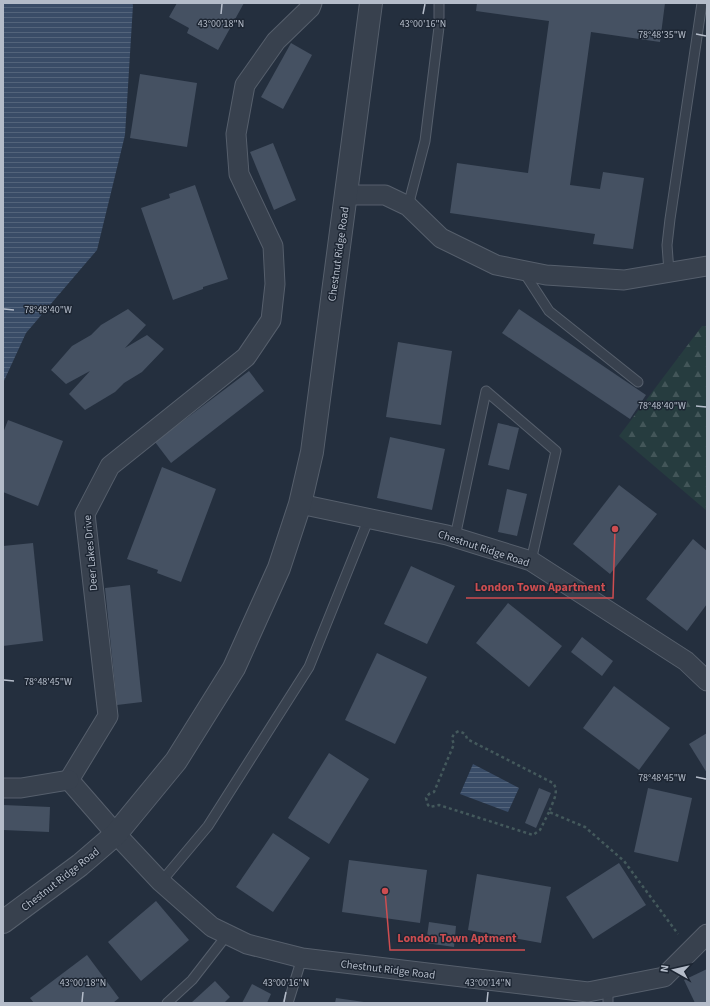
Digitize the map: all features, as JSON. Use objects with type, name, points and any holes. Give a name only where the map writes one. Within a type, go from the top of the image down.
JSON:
[{"type":"street","name":"Deer Lakes Drive","points":[[69,780],[108,716],[85,514],[110,466],[246,357],[271,320],[275,284],[273,246],[239,174],[236,134],[245,85],[276,41],[310,8],[312,3]]},
{"type":"street","name":"Chestnut Ridge Road","points":[[3,922],[80,865],[116,834],[176,761],[234,668],[278,568],[300,504],[312,452],[370,3]]},
{"type":"street","points":[[346,195],[385,195],[408,206],[441,238],[496,265],[546,275],[624,280],[707,266]]},
{"type":"street","name":"Chestnut Ridge Road","points":[[300,504],[455,537],[531,561],[686,661],[707,681]]},
{"type":"street","points":[[3,788],[21,788],[69,780],[116,834]]},
{"type":"street","name":"Chestnut Ridge Road","points":[[116,834],[161,882],[212,927],[246,944],[302,958],[588,992],[608,996],[664,977],[707,934]]},
{"type":"lane","points":[[408,206],[425,141],[439,27],[439,3]]},
{"type":"lane","points":[[669,272],[667,245],[670,220],[702,3]]},
{"type":"lane","points":[[522,270],[549,311],[638,382]]},
{"type":"lane","points":[[455,537],[486,391],[556,451],[531,561]]},
{"type":"lane","points":[[161,882],[208,826],[309,667],[369,518]]},
{"type":"lane","points":[[167,1003],[192,980],[227,935]]},
{"type":"lane","points":[[288,1003],[302,958]]},
{"type":"path","points":[[459,731],[466,734],[467,739],[553,783],[555,787],[555,797],[549,812],[540,830],[533,835],[440,805],[430,807],[426,798],[429,794],[434,792],[454,744],[452,736],[459,731]]},
{"type":"path","points":[[549,812],[585,827],[624,861],[690,951]]},
{"type":"green space","points":[[702,326],[707,326],[707,511],[619,436]]},
{"type":"water","points":[[3,3],[132,3],[133,5],[125,135],[97,250],[26,333],[3,383]]},
{"type":"water","points":[[473,764],[519,788],[508,812],[460,794]]},
{"type":"building","points":[[177,3],[244,3],[218,50],[187,33],[189,28],[169,17]]},
{"type":"building","points":[[477,3],[665,3],[660,42],[591,32],[570,185],[600,189],[603,172],[644,178],[633,249],[593,244],[595,234],[450,213],[457,163],[528,173],[549,21],[476,11]]},
{"type":"building","points":[[291,43],[312,55],[283,109],[261,97]]},
{"type":"building","points":[[140,74],[197,83],[187,147],[130,138]]},
{"type":"building","points":[[273,143],[296,200],[274,210],[250,152]]},
{"type":"building","points":[[195,185],[228,279],[203,287],[203,289],[173,300],[141,208],[170,198],[169,194]]},
{"type":"building","points":[[128,309],[146,325],[125,348],[147,335],[164,349],[142,372],[124,383],[115,392],[85,410],[69,394],[90,371],[66,384],[51,370],[72,346],[91,335],[101,325]]},
{"type":"building","points":[[519,309],[646,395],[630,419],[502,333]]},
{"type":"building","points":[[398,342],[452,351],[441,425],[386,417]]},
{"type":"building","points":[[249,371],[264,391],[171,463],[155,442]]},
{"type":"building","points":[[8,420],[63,441],[38,506],[3,492],[3,433]]},
{"type":"building","points":[[498,423],[519,428],[509,470],[488,465]]},
{"type":"building","points":[[390,437],[445,449],[432,510],[377,498]]},
{"type":"building","points":[[162,467],[216,489],[181,582],[157,573],[158,570],[127,559]]},
{"type":"building","points":[[619,485],[657,514],[610,574],[573,544]]},
{"type":"building","points":[[507,489],[527,494],[517,536],[498,532]]},
{"type":"building","points":[[693,539],[707,551],[707,604],[687,631],[646,599]]},
{"type":"building","points":[[33,543],[43,641],[3,646],[3,546]]},
{"type":"building","points":[[411,566],[455,586],[427,644],[384,624]]},
{"type":"building","points":[[130,585],[142,702],[117,705],[105,588]]},
{"type":"building","points":[[508,603],[562,646],[529,687],[476,643]]},
{"type":"building","points":[[582,637],[613,661],[602,676],[571,652]]},
{"type":"building","points":[[377,653],[427,677],[395,744],[345,720]]},
{"type":"building","points":[[614,686],[670,728],[639,770],[583,728]]},
{"type":"building","points":[[707,733],[707,773],[689,744]]},
{"type":"building","points":[[329,753],[369,779],[329,844],[288,818]]},
{"type":"building","points":[[539,788],[551,793],[536,828],[525,823]]},
{"type":"building","points":[[648,788],[692,798],[678,862],[634,852]]},
{"type":"building","points":[[3,805],[50,807],[49,832],[3,830]]},
{"type":"building","points":[[273,833],[310,858],[273,912],[236,887]]},
{"type":"building","points":[[349,860],[427,870],[420,923],[342,912]]},
{"type":"building","points":[[619,863],[646,905],[593,939],[566,897]]},
{"type":"building","points":[[477,874],[551,887],[541,943],[468,930]]},
{"type":"building","points":[[156,901],[189,940],[141,981],[108,942]]},
{"type":"building","points":[[429,922],[456,926],[454,947],[426,943]]},
{"type":"building","points":[[87,955],[119,998],[113,1003],[34,1003],[30,998]]},
{"type":"building","points":[[707,969],[707,1003],[695,1003],[684,980]]},
{"type":"building","points":[[215,981],[230,997],[224,1003],[191,1003]]},
{"type":"building","points":[[252,984],[271,994],[267,1003],[242,1003]]},
{"type":"building","points":[[336,998],[364,1002],[364,1003],[335,1003]]},
{"type":"place","name":"London Town Apartment","points":[[615,529]]},
{"type":"place","name":"London Town Aptment","points":[[385,891]]}]
